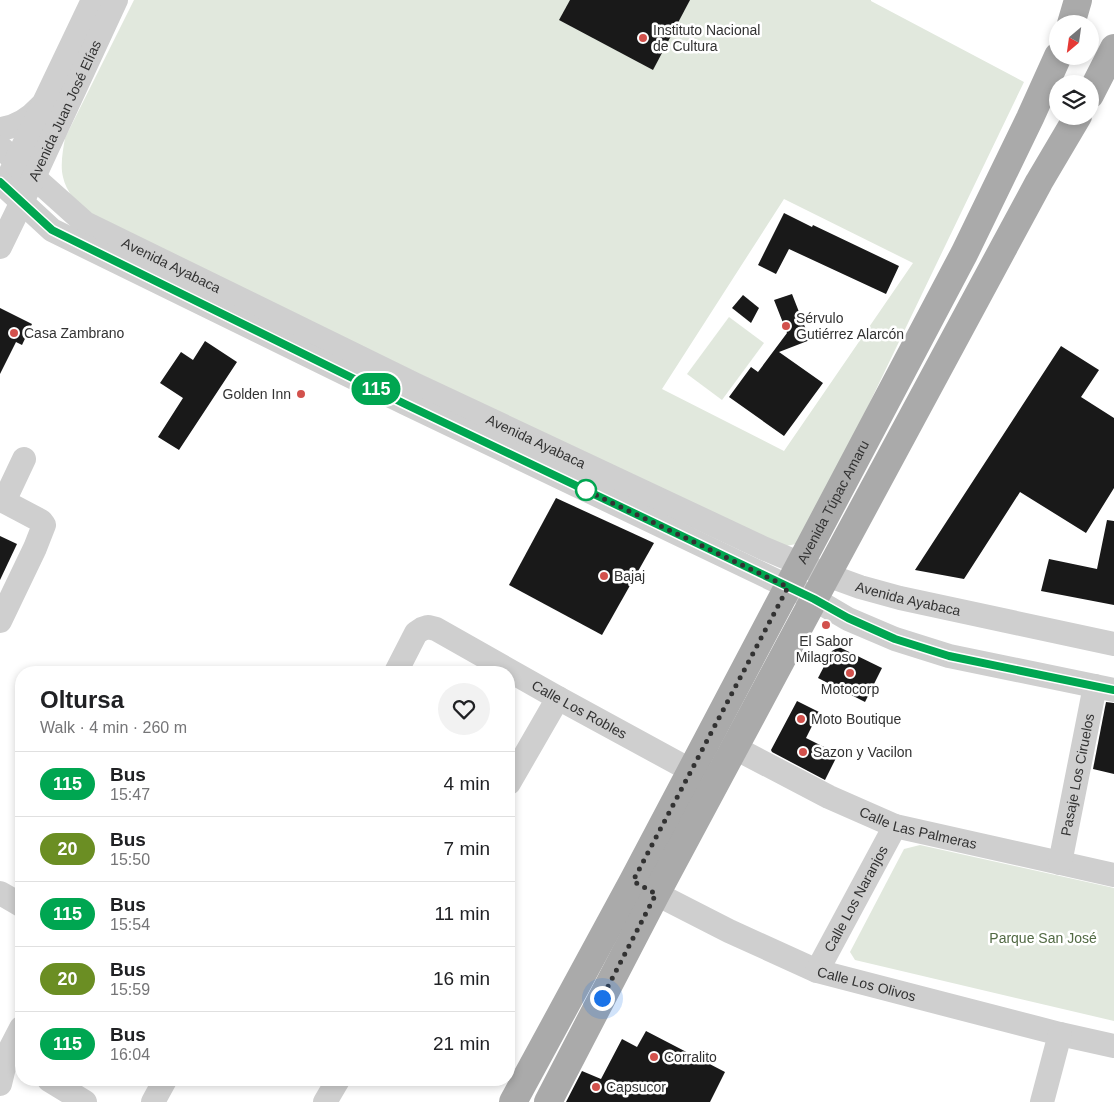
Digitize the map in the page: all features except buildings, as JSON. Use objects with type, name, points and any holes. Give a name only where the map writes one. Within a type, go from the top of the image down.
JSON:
[{"type":"main road","points":[[1073,15],[1078,0]]},
{"type":"main road","points":[[1099,77],[1114,48]]},
{"type":"main road","name":"Avenida Túpac Amaru","points":[[548,1102],[644,888],[692,771],[964,254],[1054,65]]},
{"type":"main road","name":"Avenida Túpac Amaru","points":[[513,1102],[644,888],[735,748],[992,268],[1073,125]]},
{"type":"main road","points":[[964,254],[992,268]]},
{"type":"street","name":"Avenida Juan José Elías","points":[[0,247],[7,192],[8,154],[44,104],[93,0]]},
{"type":"street","name":"Avenida Juan José Elías","points":[[7,192],[34,177],[116,0]]},
{"type":"street","points":[[0,129],[19,124],[44,104]]},
{"type":"street","points":[[56,130],[51,153],[55,183],[85,223]]},
{"type":"street","name":"Avenida Ayabaca","points":[[8,154],[85,223],[414,384],[754,544],[794,575],[814,599],[848,618],[895,639],[949,656],[1104,688]]},
{"type":"street","name":"Avenida Ayabaca","points":[[7,192],[52,230],[405,404],[794,575],[827,575],[860,587],[900,598],[1114,644]]},
{"type":"street","points":[[0,252],[14,238],[34,232],[52,230]]},
{"type":"street","points":[[0,621],[44,525],[41,521],[7,503],[8,493],[24,459]]},
{"type":"street","name":"Calle Los Robles","points":[[399,666],[416,633],[428,627],[436,629],[501,666]]},
{"type":"street","name":"Calle Los Robles","points":[[515,674],[692,771]]},
{"type":"street","name":"Pasaje Los Ciruelos","points":[[1060,862],[1104,688]]},
{"type":"street","points":[[515,773],[558,698]]},
{"type":"street","name":"Calle Las Palmeras","points":[[735,748],[828,797],[895,826],[1114,875]]},
{"type":"street","name":"Calle Los Naranjos","points":[[818,970],[895,826]]},
{"type":"street","name":"Calle Los Olivos","points":[[644,888],[729,931],[818,970],[1060,1034],[1114,1046]]},
{"type":"street","points":[[0,893],[15,902]]},
{"type":"street","points":[[1042,1102],[1060,1034]]},
{"type":"street","points":[[0,1084],[15,1042]]},
{"type":"street","points":[[59,1086],[85,1102]]},
{"type":"street","points":[[152,1102],[161,1086]]},
{"type":"street","points":[[326,1102],[335,1086]]},
{"type":"green space","points":[[134,0],[871,0],[1024,82],[806,535],[796,544],[781,547],[85,214],[64,182],[62,163],[65,138]],"holes":[[[784,199],[913,263],[784,451],[662,389]]]},
{"type":"green space","points":[[729,317],[764,343],[722,400],[687,374]]},
{"type":"green space","name":"Parque San José","points":[[920,845],[1114,888],[1114,1021],[855,960],[850,952],[904,849]]},
{"type":"bus line","name":"115","points":[[0,182],[52,230],[405,404],[814,599],[848,618],[895,639],[949,656],[1114,690]]},
{"type":"place","name":"Instituto Nacional de Cultura","points":[[643,38]]},
{"type":"place","name":"Sérvulo Gutiérrez Alarcón","points":[[786,326]]},
{"type":"place","name":"Casa Zambrano","points":[[14,333]]},
{"type":"place","name":"Golden Inn","points":[[301,394]]},
{"type":"place","name":"Bajaj","points":[[604,576]]},
{"type":"place","name":"El Sabor Milagroso","points":[[826,625]]},
{"type":"place","name":"Motocorp","points":[[850,673]]},
{"type":"place","name":"Moto Boutique","points":[[801,719]]},
{"type":"place","name":"Sazon y Vacilon","points":[[803,752]]},
{"type":"place","name":"Corralito","points":[[654,1057]]},
{"type":"place","name":"Capsucor","points":[[596,1087]]},
{"type":"route","points":[[586,490],[579,487],[788,587],[633,881],[656,894],[602,998]]}]
